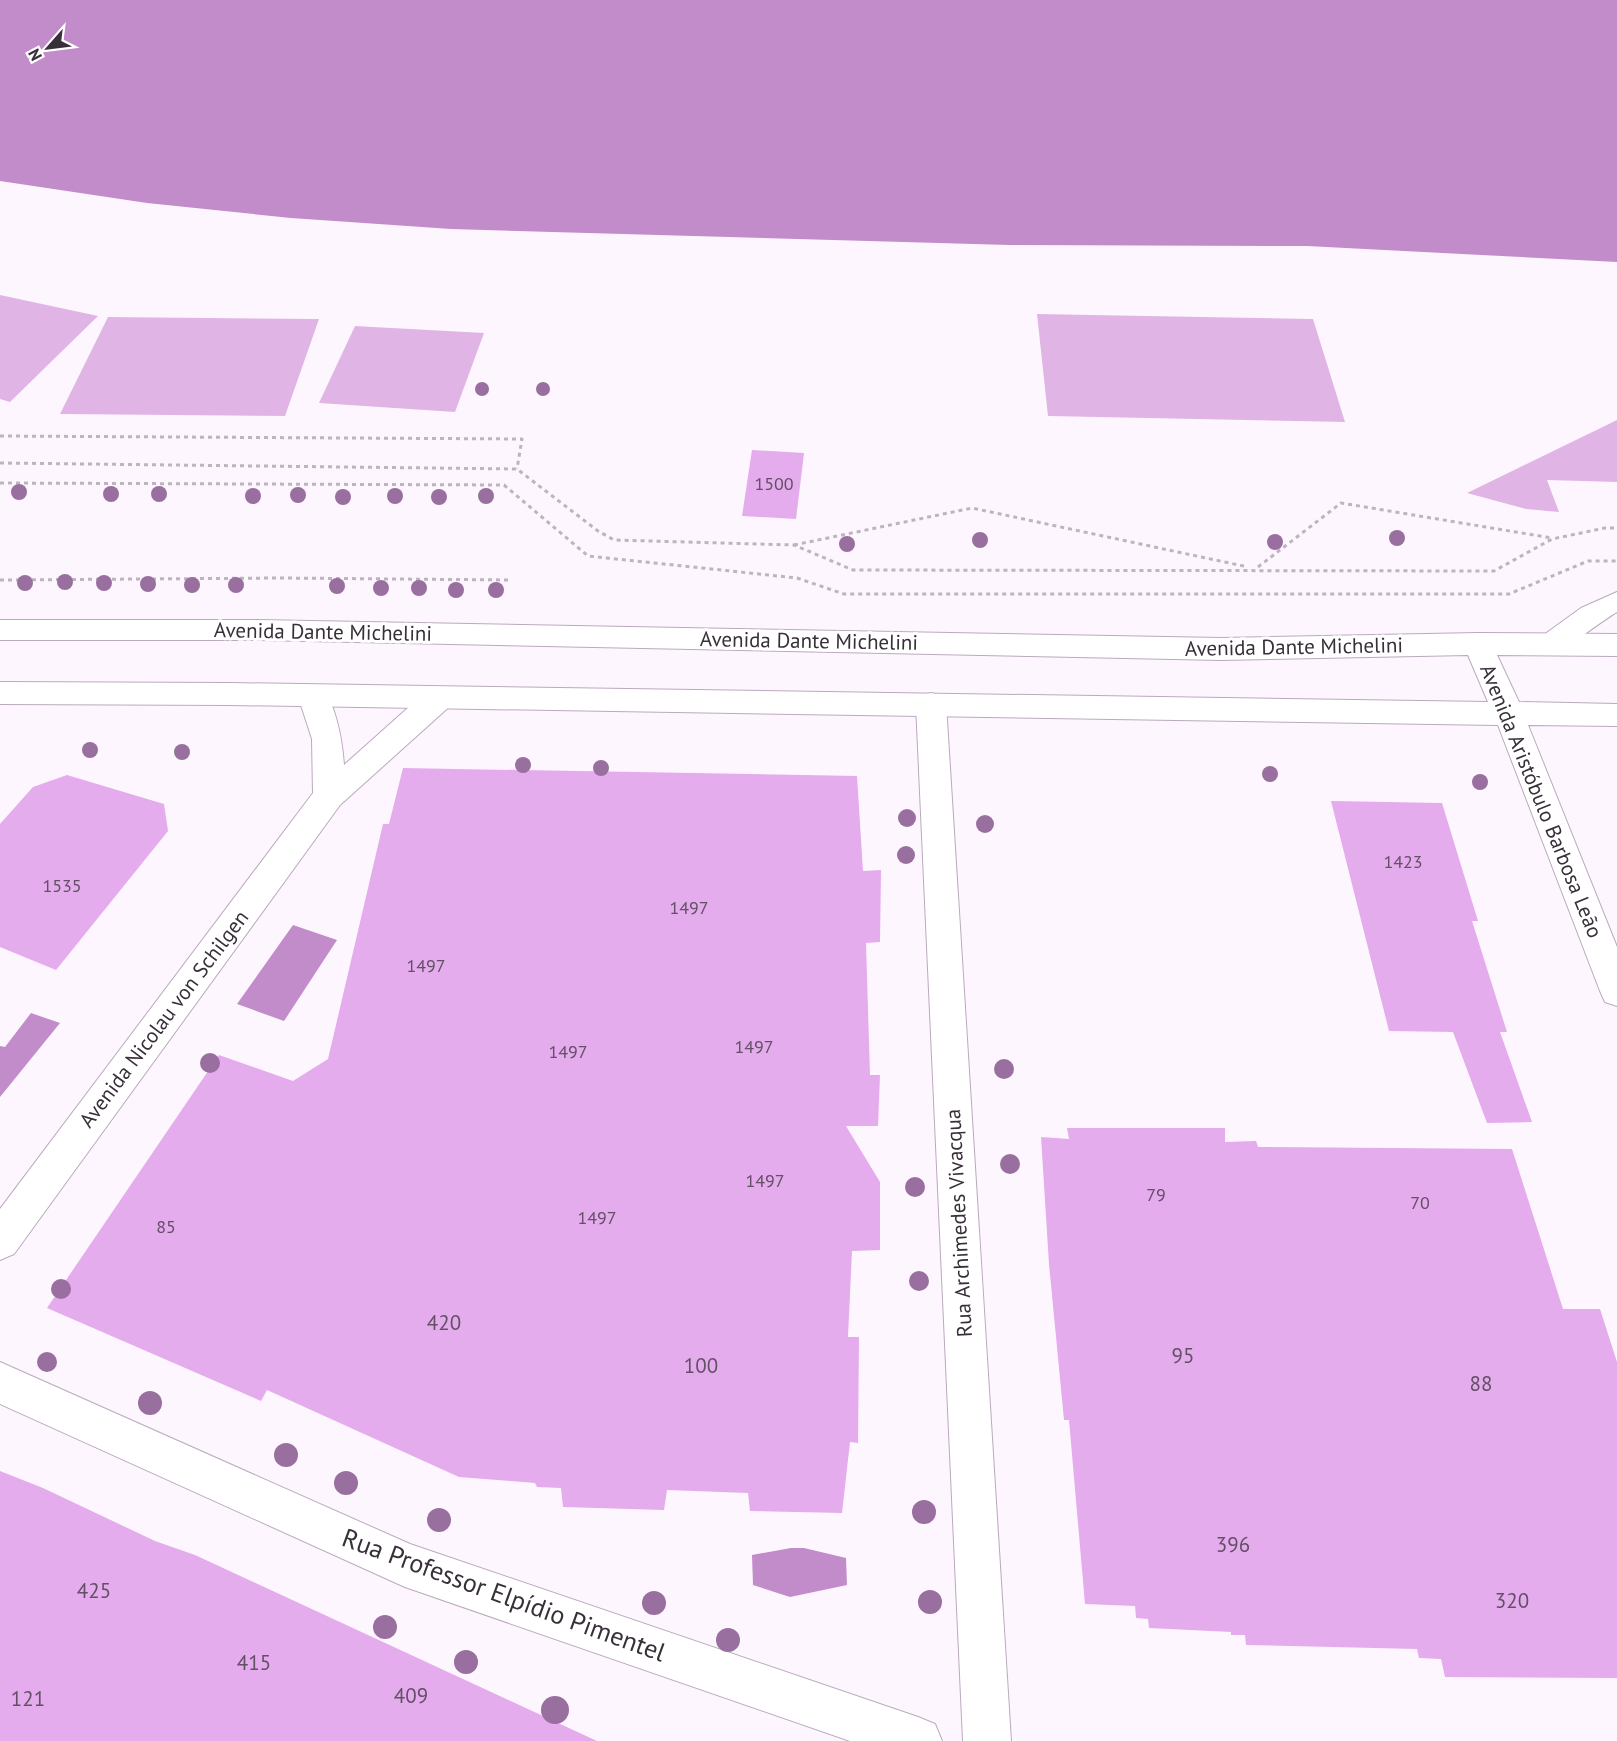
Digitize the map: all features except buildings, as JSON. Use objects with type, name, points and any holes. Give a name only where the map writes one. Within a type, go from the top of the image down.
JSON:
[{"type":"main road","name":"Avenida Dante Michelini","points":[[0,630],[259,630],[1221,649],[1478,644],[1617,645]]},
{"type":"main road","name":"Avenida Aristóbulo Barbosa Leão","points":[[1478,644],[1510,713],[1617,991]]},
{"type":"main road","points":[[0,693],[1617,715]]},
{"type":"main road","points":[[313,696],[327,739],[329,796]]},
{"type":"main road","name":"Avenida Nicolau von Schilgen","points":[[0,1241],[329,796],[439,698]]},
{"type":"main road","name":"Rua Archimedes Vivacqua","points":[[931,704],[987,1741]]},
{"type":"main road","name":"Rua Professor Elpídio Pimentel","points":[[0,1383],[405,1565],[918,1741]]},
{"type":"lane","points":[[1550,644],[1605,606],[1617,601]]},
{"type":"path","points":[[0,436],[522,440],[517,469]]},
{"type":"path","points":[[0,463],[517,469],[598,531],[614,540],[794,545],[972,508],[1256,569],[1341,503],[1552,538]]},
{"type":"path","points":[[0,483],[504,485],[588,556],[797,578],[844,594],[1509,594],[1588,561],[1617,561]]},
{"type":"path","points":[[794,545],[853,570],[1494,571],[1552,538],[1605,528],[1617,528]]},
{"type":"path","points":[[0,580],[281,578],[512,580]]},
{"type":"shaded area","points":[[0,0],[1617,0],[1617,262],[1307,246],[1009,245],[451,229],[291,218],[147,203],[0,181]]},
{"type":"shaded area","points":[[0,295],[98,316],[10,402],[0,399]]},
{"type":"shaded area","points":[[1037,314],[1313,319],[1345,422],[1048,416]]},
{"type":"shaded area","points":[[108,317],[319,319],[285,416],[60,414]]},
{"type":"shaded area","points":[[355,326],[484,333],[455,412],[319,403]]},
{"type":"shaded area","points":[[1617,420],[1617,482],[1547,480],[1559,512],[1526,509],[1467,493]]},
{"type":"shaded area","points":[[293,925],[337,940],[284,1021],[237,1004]]},
{"type":"shaded area","points":[[31,1013],[60,1023],[0,1097],[0,1046],[5,1047]]},
{"type":"shaded area","points":[[804,1548],[846,1558],[847,1585],[790,1597],[753,1585],[752,1555]]}]
